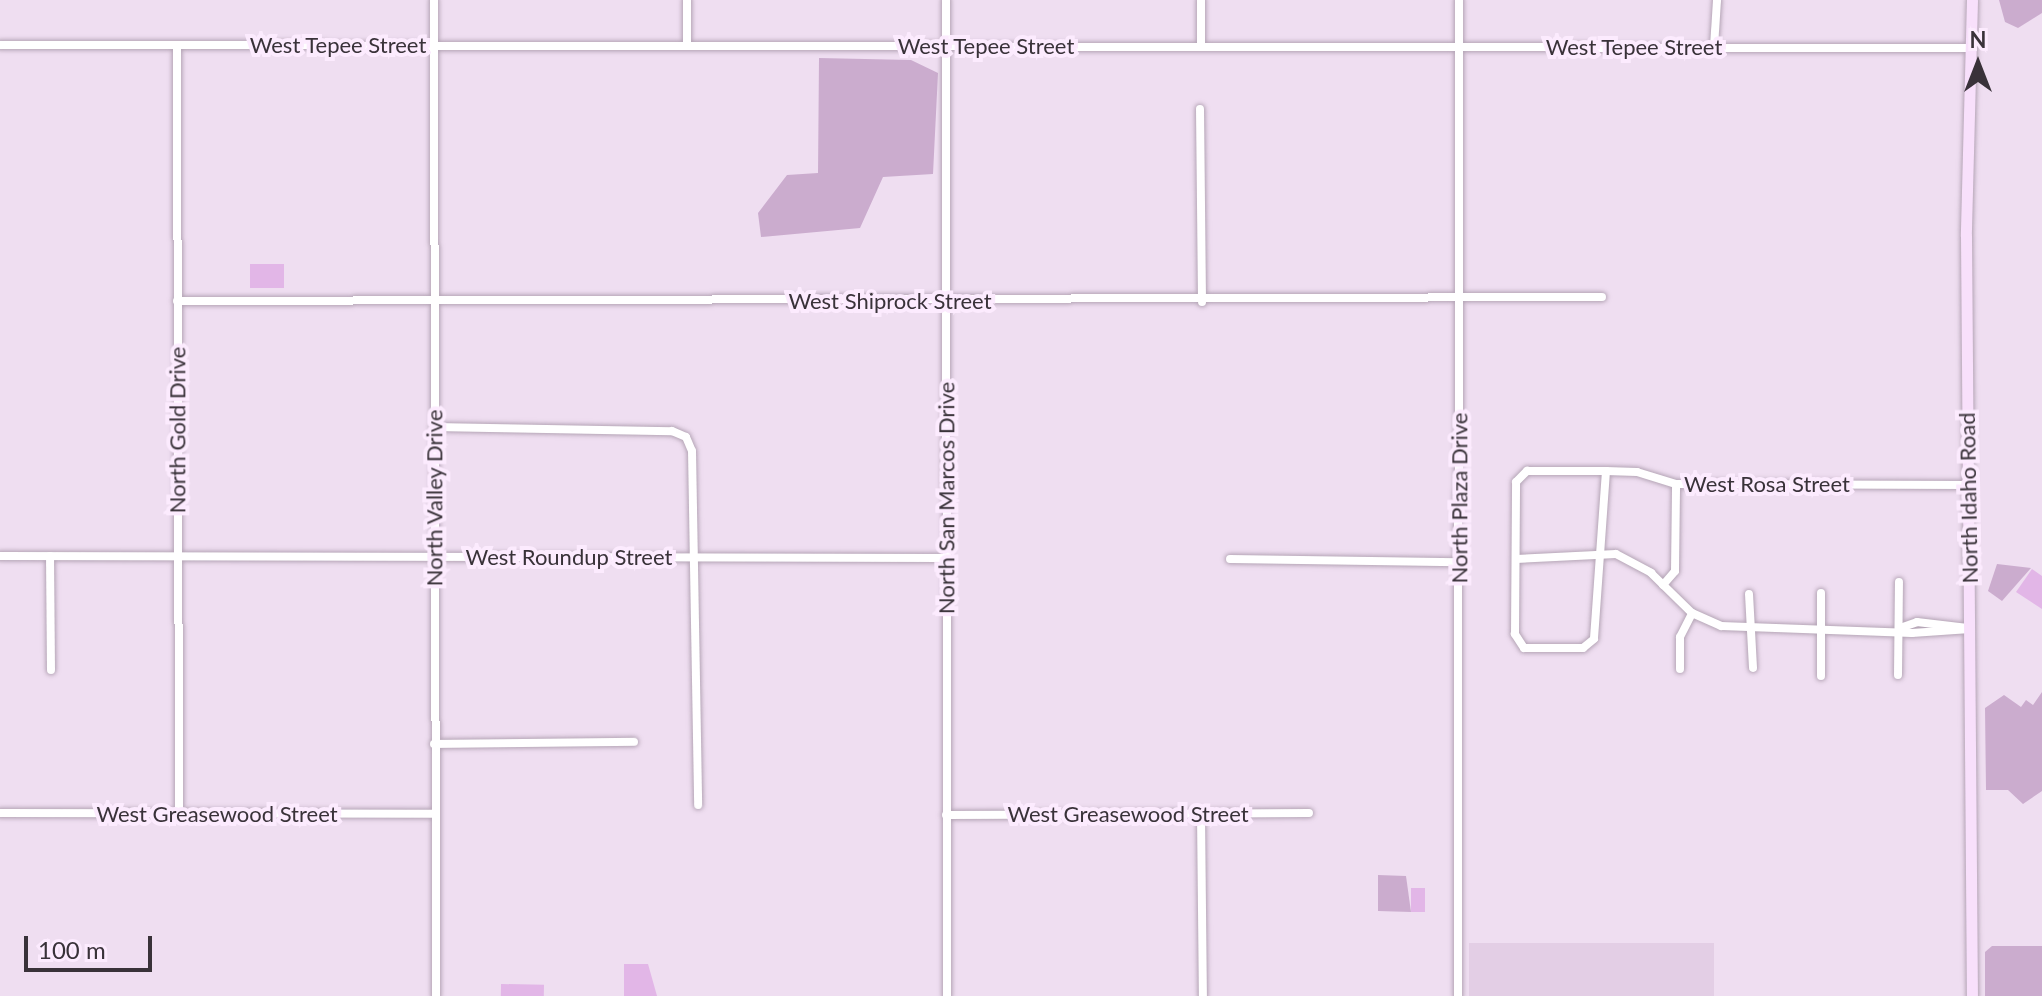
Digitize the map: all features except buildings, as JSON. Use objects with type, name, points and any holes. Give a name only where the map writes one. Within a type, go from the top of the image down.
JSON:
[{"type":"street","name":"North Valley Drive","points":[[434,0],[436,996]]},
{"type":"street","points":[[687,0],[687,45]]},
{"type":"street","name":"North San Marcos Drive","points":[[946,0],[947,996]]},
{"type":"street","points":[[1201,0],[1201,46]]},
{"type":"street","name":"North Plaza Drive","points":[[1458,996],[1459,0]]},
{"type":"street","points":[[1714,47],[1717,0]]},
{"type":"street","name":"North Idaho Road","points":[[1972,0],[1968,485],[1972,996]]},
{"type":"street","name":"West Tepee Street","points":[[0,45],[1972,48]]},
{"type":"street","name":"North Gold Drive","points":[[177,45],[179,814]]},
{"type":"street","points":[[1200,109],[1202,302]]},
{"type":"street","name":"West Shiprock Street","points":[[177,301],[1459,302],[1602,297]]},
{"type":"street","points":[[434,427],[672,431],[686,437],[692,451],[690,558],[698,805]]},
{"type":"street","points":[[1606,471],[1597,553],[1592,643],[1524,648],[1518,643],[1516,559],[1597,553],[1633,561],[1692,613],[1721,626],[1899,628],[1917,622],[1970,629]]},
{"type":"street","name":"West Rosa Street","points":[[1516,559],[1520,474],[1606,471],[1676,484],[1968,485]]},
{"type":"street","points":[[1663,585],[1675,571],[1676,484]]},
{"type":"street","name":"West Roundup Street","points":[[0,556],[945,558]]},
{"type":"street","points":[[50,556],[51,670]]},
{"type":"street","points":[[1230,559],[1459,562]]},
{"type":"street","points":[[1898,675],[1899,582]]},
{"type":"street","points":[[1821,593],[1821,676]]},
{"type":"street","points":[[1749,594],[1753,668]]},
{"type":"street","points":[[1680,669],[1680,637],[1692,613]]},
{"type":"street","points":[[434,744],[634,742]]},
{"type":"street","name":"West Greasewood Street","points":[[0,813],[434,814]]},
{"type":"street","name":"West Greasewood Street","points":[[946,815],[1309,813]]},
{"type":"street","points":[[1201,814],[1203,996]]},
{"type":"shaded area","points":[[1999,0],[2042,0],[2042,13],[2018,28],[2005,22]]},
{"type":"shaded area","points":[[819,58],[911,60],[938,73],[933,174],[883,177],[860,228],[761,237],[758,213],[787,175],[818,173]]},
{"type":"shaded area","points":[[1997,564],[2031,568],[2002,601],[1988,591]]},
{"type":"shaded area","points":[[2042,692],[2042,791],[2023,804],[2008,790],[1986,790],[1985,708],[2004,695],[2021,707],[2026,700],[2033,705]]},
{"type":"shaded area","points":[[1378,875],[1406,876],[1411,912],[1378,911]]},
{"type":"shaded area","points":[[1469,943],[1714,943],[1714,996],[1469,996]]},
{"type":"shaded area","points":[[1992,946],[2042,946],[2042,996],[1985,996],[1985,952]]}]
